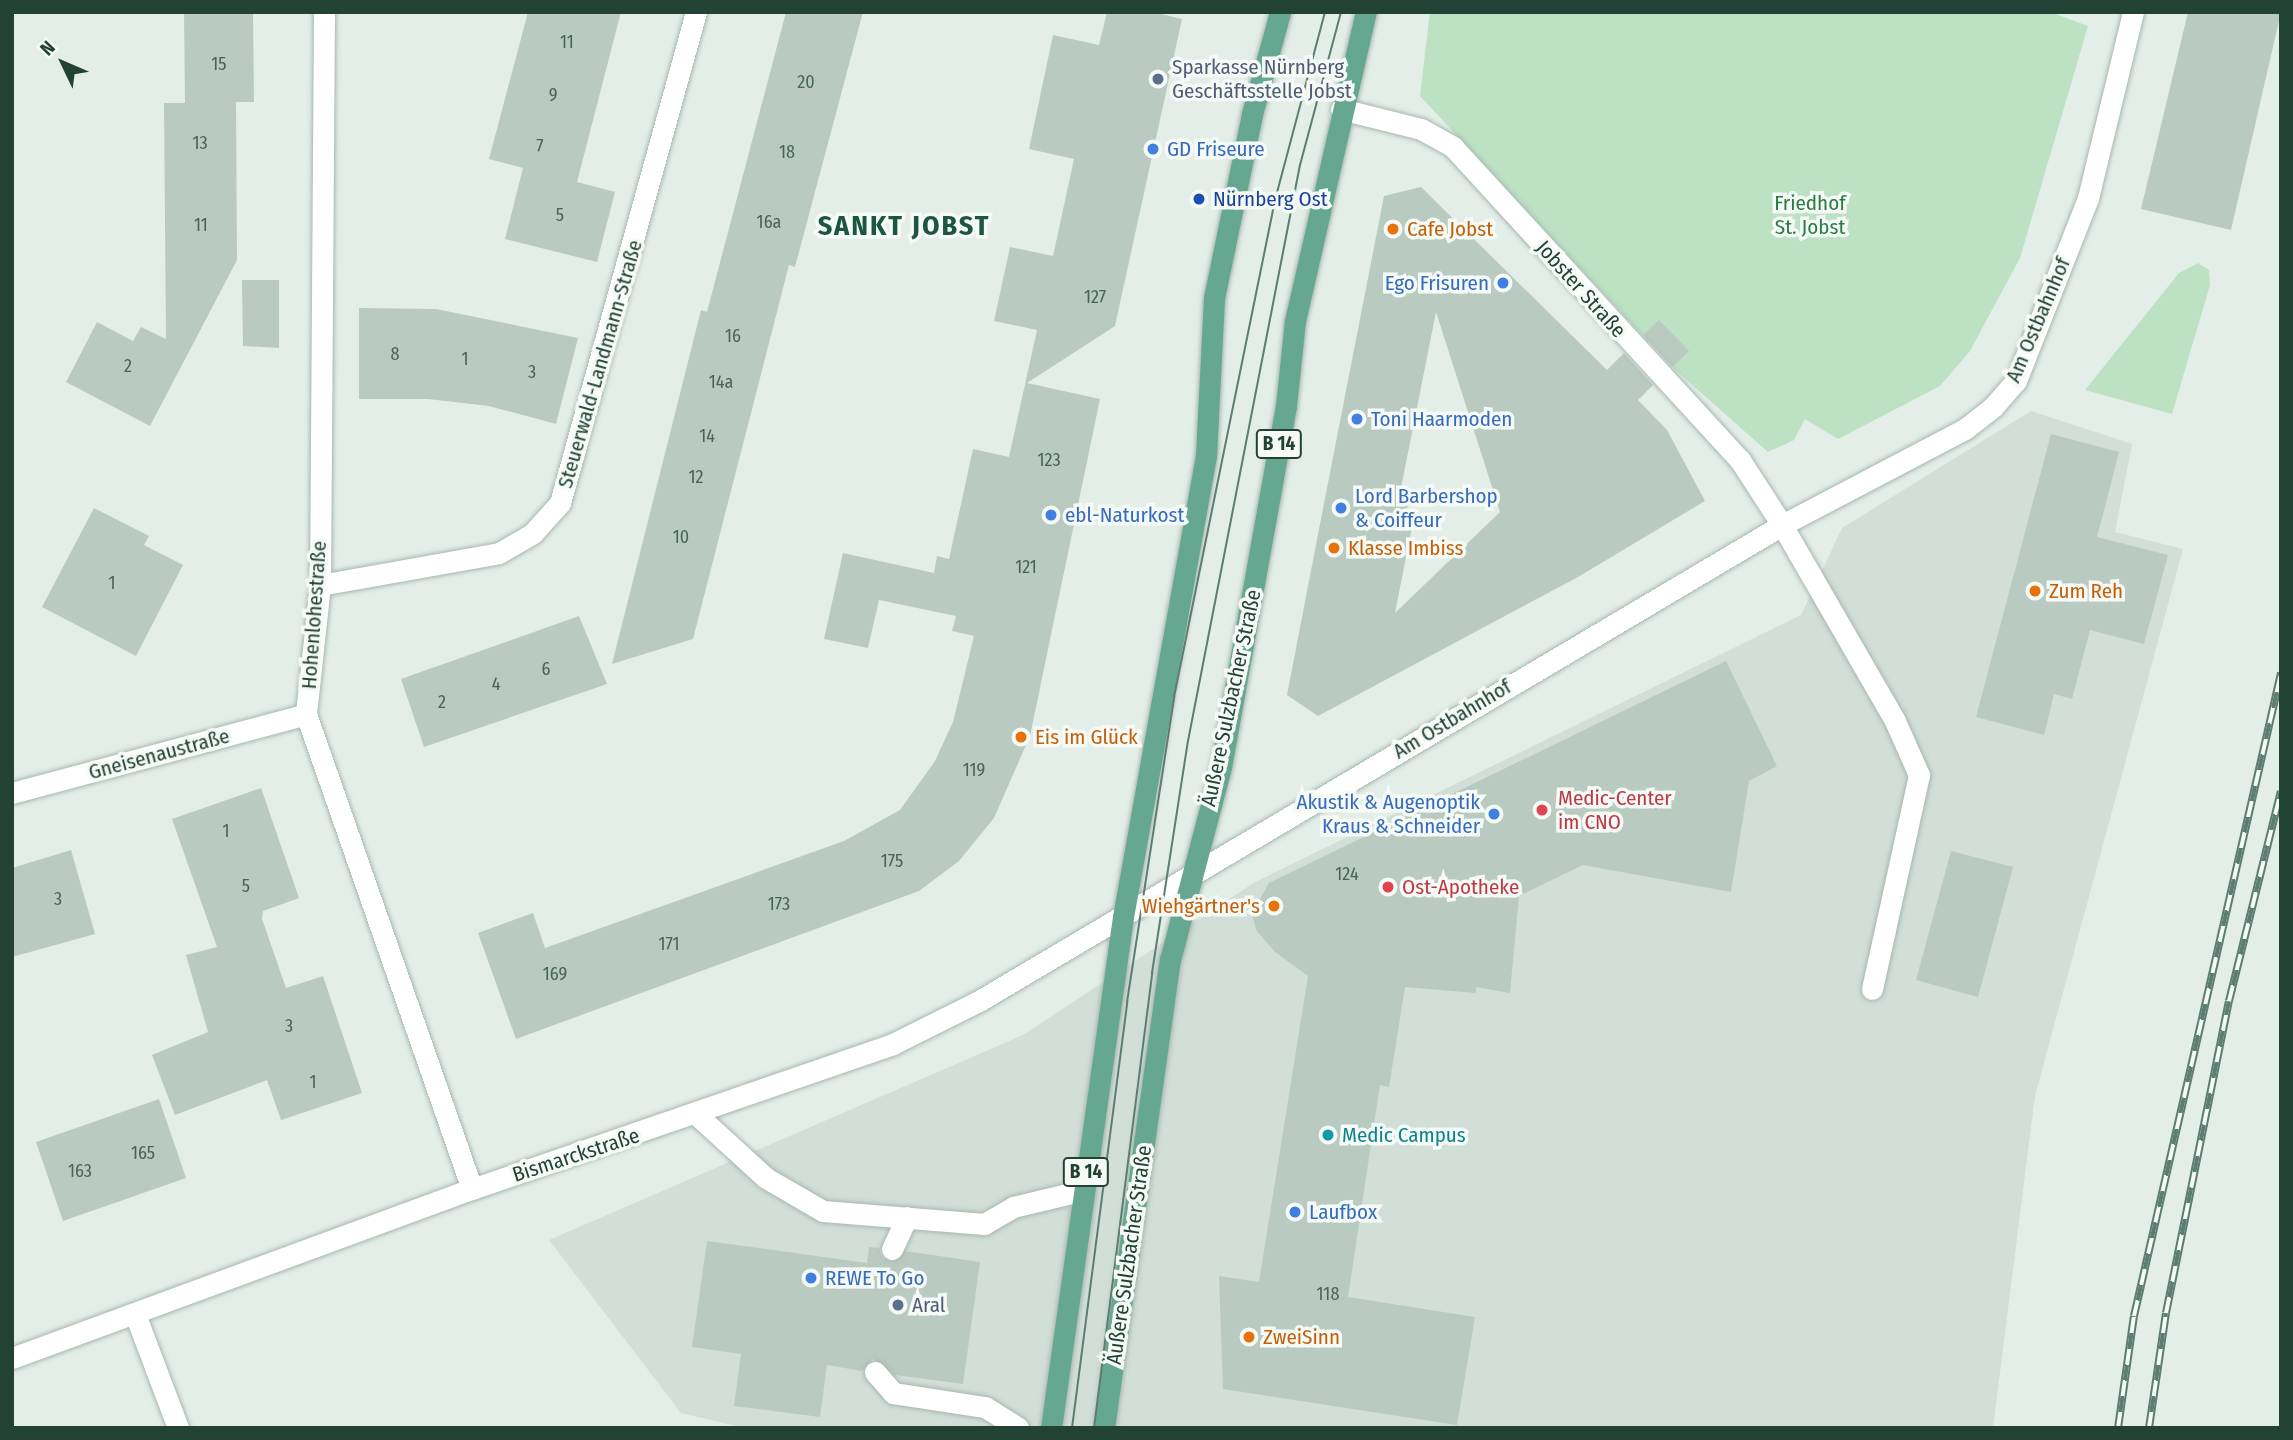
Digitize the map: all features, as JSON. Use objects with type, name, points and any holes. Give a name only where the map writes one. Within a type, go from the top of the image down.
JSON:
[{"type":"main road","name":"B 14","points":[[1051,1428],[1124,917],[1206,456],[1211,334],[1219,269],[1280,12]]},
{"type":"main road","name":"Äußere Sulzbacher Straße","points":[[1104,1428],[1170,960],[1189,876],[1223,758],[1286,406],[1295,321],[1341,109],[1366,12]]},
{"type":"street","name":"Hohenlohestraße","points":[[324,12],[320,585],[306,714],[472,1189]]},
{"type":"street","name":"Steuerwald-Landmann-Straße","points":[[320,585],[499,553],[533,533],[560,503],[696,12]]},
{"type":"street","name":"Am Ostbahnhof","points":[[1124,917],[1782,525],[1965,429],[1993,407],[2016,382],[2088,198],[2133,12]]},
{"type":"street","name":"Jobster Straße","points":[[1341,109],[1421,129],[1454,146],[1740,460],[1782,525]]},
{"type":"street","points":[[1782,525],[1895,721],[1919,775],[1872,989]]},
{"type":"street","name":"Gneisenaustraße","points":[[12,793],[306,714]]},
{"type":"street","name":"Bismarckstraße","points":[[12,1358],[472,1189],[697,1115],[893,1044],[979,1002],[1124,917]]},
{"type":"street","points":[[697,1115],[766,1178],[823,1211],[984,1224],[1013,1207],[1084,1190]]},
{"type":"street","points":[[892,1250],[907,1217]]},
{"type":"street","points":[[135,1314],[178,1428]]},
{"type":"street","points":[[875,1372],[893,1393],[985,1407],[1018,1428]]},
{"type":"shaded area","points":[[2031,411],[2132,444],[2115,532],[2183,549],[2035,1096],[1993,1428],[744,1428],[681,1413],[549,1240],[1023,1035],[1255,882],[1801,615],[1842,528]]},
{"type":"green space","name":"Friedhof St. Jobst","points":[[1430,12],[2050,12],[2088,26],[2020,258],[1970,351],[1940,386],[1838,439],[1805,419],[1794,440],[1768,452],[1672,367],[1420,96]]},
{"type":"green space","points":[[2198,263],[2209,270],[2210,285],[2172,414],[2085,390],[2179,273]]},
{"type":"building","points":[[184,12],[253,12],[254,102],[236,102],[237,260],[150,426],[66,382],[97,322],[133,341],[141,327],[166,339],[164,103],[185,103]]},
{"type":"building","points":[[528,12],[621,12],[577,182],[615,192],[597,262],[505,239],[523,168],[489,159]]},
{"type":"building","points":[[786,12],[863,12],[795,267],[789,265],[693,639],[612,664],[701,310],[707,312]]},
{"type":"building","points":[[1107,12],[1153,12],[1182,19],[1115,326],[1027,383],[1100,399],[1030,736],[994,818],[959,861],[919,891],[516,1039],[478,933],[533,913],[545,948],[844,841],[900,810],[935,761],[953,722],[974,636],[952,631],[956,616],[879,600],[868,648],[824,639],[843,553],[934,573],[937,556],[949,559],[973,449],[1009,457],[1037,330],[994,321],[1010,247],[1053,256],[1074,159],[1029,149],[1053,35],[1099,45]]},
{"type":"building","points":[[2188,12],[2281,12],[2231,230],[2141,209]]},
{"type":"building","points":[[1421,187],[1607,370],[1624,353],[1653,385],[1638,400],[1667,430],[1705,501],[1578,577],[1318,716],[1287,695],[1384,196]],"holes":[[[1436,312],[1500,512],[1395,613],[1413,522],[1405,520],[1410,494],[1400,493]]]},
{"type":"building","points":[[242,280],[279,280],[279,348],[243,346]]},
{"type":"building","points":[[359,308],[436,309],[578,338],[556,424],[489,406],[428,399],[359,399]]},
{"type":"building","points":[[1659,320],[1689,351],[1672,367],[1643,335]]},
{"type":"building","points":[[2051,434],[2119,452],[2097,537],[2168,555],[2144,644],[2090,630],[2072,699],[2054,694],[2044,735],[1976,717]]},
{"type":"building","points":[[94,508],[149,536],[144,545],[183,565],[136,656],[42,607]]},
{"type":"building","points":[[579,616],[607,684],[424,747],[401,679]]},
{"type":"building","points":[[1726,661],[1777,766],[1749,781],[1731,892],[1583,865],[1519,896],[1510,993],[1476,987],[1476,993],[1405,987],[1389,1087],[1380,1085],[1348,1297],[1475,1317],[1457,1425],[1223,1389],[1219,1276],[1259,1282],[1308,976],[1275,952],[1256,930],[1252,913],[1269,883]]},
{"type":"building","points":[[261,788],[299,898],[263,911],[262,919],[286,988],[323,976],[362,1093],[281,1120],[267,1080],[175,1115],[152,1055],[208,1032],[186,955],[217,947],[172,819]]},
{"type":"building","points":[[71,850],[95,934],[12,957],[12,868]]},
{"type":"building","points":[[1951,851],[2013,867],[1978,997],[1916,980]]},
{"type":"building","points":[[159,1099],[186,1178],[63,1221],[36,1142]]},
{"type":"building","points":[[707,1241],[867,1263],[869,1247],[879,1248],[882,1257],[892,1262],[905,1251],[980,1262],[963,1384],[895,1375],[873,1359],[862,1371],[827,1365],[820,1417],[734,1406],[741,1354],[692,1347]]},
{"type":"tram line","points":[[1072,1428],[1127,1002],[1174,697],[1275,200],[1325,12]]},
{"type":"tram line","points":[[1094,1428],[1152,973],[1188,741],[1300,165],[1341,12]]},
{"type":"railway","points":[[2118,1428],[2134,1316],[2281,673]]},
{"type":"railway","points":[[2149,1428],[2166,1313],[2229,1001],[2281,791]]},
{"type":"place","name":"Sparkasse Nürnberg Geschäftsstelle Jobst","points":[[1158,79]]},
{"type":"place","name":"GD Friseure","points":[[1153,149]]},
{"type":"place","name":"Nürnberg Ost","points":[[1199,199]]},
{"type":"place","name":"Cafe Jobst","points":[[1393,229]]},
{"type":"place","name":"Ego Frisuren","points":[[1503,283]]},
{"type":"place","name":"Toni Haarmoden","points":[[1357,419]]},
{"type":"place","name":"Lord Barbershop & Coiffeur","points":[[1341,508]]},
{"type":"place","name":"ebl-Naturkost","points":[[1051,515]]},
{"type":"place","name":"Klasse Imbiss","points":[[1334,548]]},
{"type":"place","name":"Zum Reh","points":[[2035,591]]},
{"type":"place","name":"Eis im Glück","points":[[1021,737]]},
{"type":"place","name":"Medic-Center im CNO","points":[[1542,810]]},
{"type":"place","name":"Akustik & Augenoptik Kraus & Schneider","points":[[1494,814]]},
{"type":"place","name":"Ost-Apotheke","points":[[1388,887]]},
{"type":"place","name":"Wiehgärtner's","points":[[1274,906]]},
{"type":"place","name":"Medic Campus","points":[[1328,1135]]},
{"type":"place","name":"Laufbox","points":[[1295,1212]]},
{"type":"place","name":"REWE To Go","points":[[811,1278]]},
{"type":"place","name":"Aral","points":[[898,1305]]},
{"type":"place","name":"ZweiSinn","points":[[1249,1337]]},
{"type":"district","name":"SANKT JOBST","points":[[904,226]]}]
